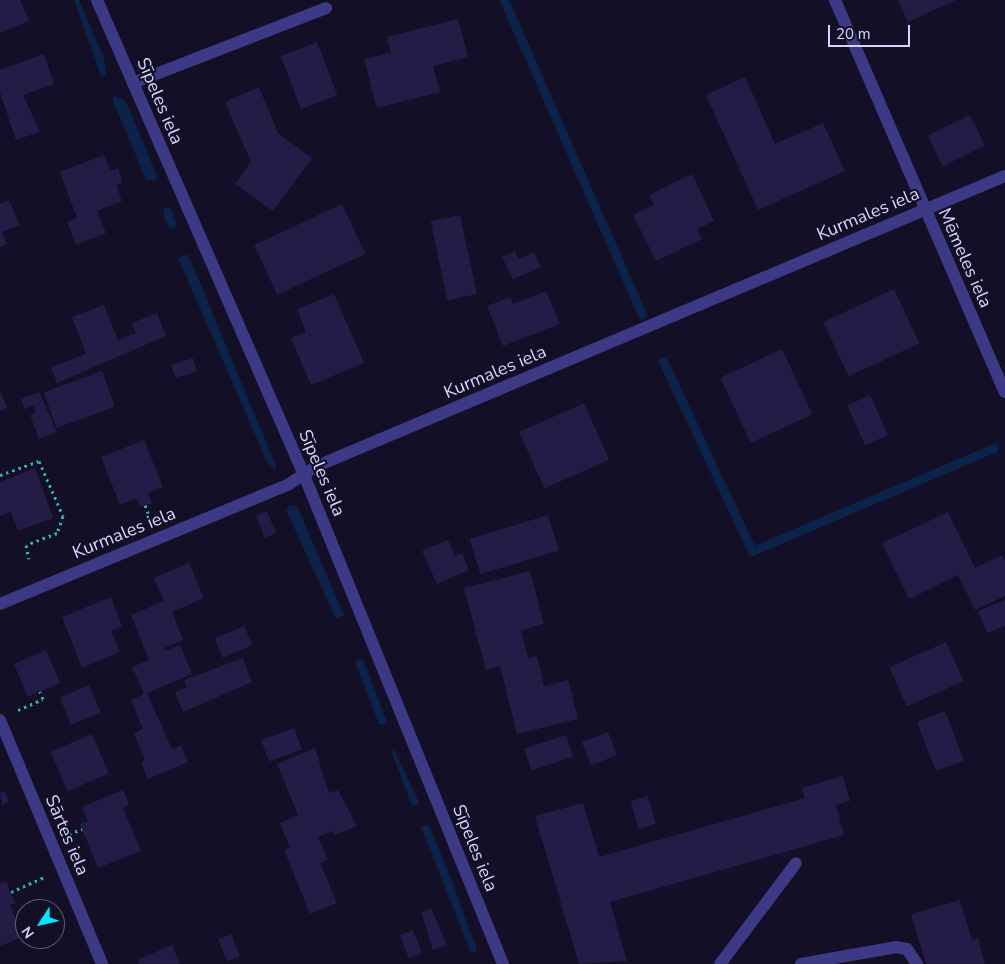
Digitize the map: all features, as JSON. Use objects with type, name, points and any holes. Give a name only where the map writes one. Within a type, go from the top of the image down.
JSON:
[{"type":"street","name":"Sīpeles iela","points":[[97,0],[304,475],[503,964]]},
{"type":"street","name":"Mēmeles iela","points":[[835,0],[924,209],[1005,392]]},
{"type":"street","points":[[133,83],[326,8]]},
{"type":"street","name":"Kurmales iela","points":[[0,604],[304,475],[317,466],[1005,176]]},
{"type":"street","name":"Sārtes iela","points":[[0,720],[102,964]]},
{"type":"street","points":[[720,964],[796,863]]},
{"type":"street","points":[[801,964],[896,946],[907,949],[917,964]]},
{"type":"path","points":[[0,475],[39,461],[63,516],[57,533],[26,546],[29,560]]},
{"type":"path","points":[[12,713],[43,700],[40,692]]},
{"type":"path","points":[[11,892],[62,869]]},
{"type":"water","points":[[74,0],[79,0],[104,58],[106,76],[101,76]]},
{"type":"water","points":[[115,96],[126,101],[158,178],[154,181],[146,180],[112,98]]},
{"type":"water","points":[[188,254],[277,468],[274,469],[267,462],[178,258]]},
{"type":"water","points":[[290,505],[297,506],[344,615],[341,617],[336,619],[286,510]]},
{"type":"water","points":[[363,659],[387,722],[385,724],[379,724],[355,662]]},
{"type":"water","points":[[394,749],[419,802],[416,805],[412,805],[392,753]]},
{"type":"water","points":[[429,825],[451,878],[477,950],[475,952],[471,953],[421,827]]},
{"type":"building","points":[[0,0],[20,0],[29,21],[0,33]]},
{"type":"building","points":[[898,0],[956,0],[908,22]]},
{"type":"building","points":[[458,19],[468,57],[433,66],[440,92],[377,108],[364,59],[391,53],[387,37]]},
{"type":"building","points":[[317,42],[337,95],[301,109],[281,56]]},
{"type":"building","points":[[44,54],[54,84],[23,95],[40,132],[16,140],[0,92],[0,70]]},
{"type":"building","points":[[745,77],[775,144],[823,123],[845,171],[758,210],[706,95]]},
{"type":"building","points":[[259,87],[278,133],[312,158],[273,211],[235,184],[251,162],[225,102]]},
{"type":"building","points":[[970,115],[985,146],[943,166],[928,136]]},
{"type":"building","points":[[104,155],[110,171],[118,168],[123,183],[116,185],[122,201],[97,211],[106,233],[76,245],[67,222],[77,218],[60,172]]},
{"type":"building","points":[[692,174],[714,221],[697,229],[702,239],[656,261],[633,215],[654,205],[649,195]]},
{"type":"building","points":[[9,200],[20,225],[2,232],[7,244],[0,247],[0,204]]},
{"type":"building","points":[[342,204],[365,254],[277,295],[254,245]]},
{"type":"building","points":[[460,215],[477,294],[447,300],[431,221]]},
{"type":"building","points":[[515,251],[519,259],[534,252],[541,267],[513,279],[502,257]]},
{"type":"building","points":[[894,289],[919,343],[849,376],[823,322]]},
{"type":"building","points":[[546,291],[560,324],[503,346],[487,306],[510,297],[513,304]]},
{"type":"building","points":[[334,294],[364,363],[311,385],[291,338],[306,332],[297,309]]},
{"type":"building","points":[[104,305],[118,340],[136,333],[132,323],[157,313],[166,336],[57,383],[51,367],[86,354],[72,317]]},
{"type":"building","points":[[782,349],[812,414],[751,443],[720,378]]},
{"type":"building","points":[[193,358],[197,371],[175,378],[171,365]]},
{"type":"building","points":[[102,371],[115,407],[57,428],[44,392]]},
{"type":"building","points":[[0,390],[7,408],[0,411]]},
{"type":"building","points":[[39,392],[57,432],[39,439],[30,415],[36,413],[33,406],[25,409],[21,399]]},
{"type":"building","points":[[870,395],[888,435],[865,445],[847,405]]},
{"type":"building","points":[[584,403],[609,460],[544,489],[519,432]]},
{"type":"building","points":[[144,440],[163,487],[148,493],[152,503],[140,507],[136,498],[120,505],[101,457]]},
{"type":"building","points":[[35,468],[53,518],[18,531],[11,512],[0,516],[0,482]]},
{"type":"building","points":[[267,511],[276,533],[265,538],[256,515]]},
{"type":"building","points":[[948,512],[975,568],[1002,555],[1005,562],[1005,596],[975,610],[958,575],[909,599],[882,543]]},
{"type":"building","points":[[548,515],[559,550],[480,574],[470,539]]},
{"type":"building","points":[[448,540],[455,556],[462,553],[469,570],[437,584],[422,551]]},
{"type":"building","points":[[189,563],[204,598],[172,612],[183,640],[164,648],[166,651],[180,645],[192,674],[147,693],[172,749],[181,746],[188,762],[148,779],[141,762],[145,760],[134,733],[143,729],[131,700],[144,694],[132,667],[149,660],[131,615],[164,601],[154,578]]},
{"type":"building","points":[[530,571],[544,624],[521,630],[528,658],[537,656],[544,686],[568,680],[578,719],[517,734],[500,666],[486,670],[464,588]]},
{"type":"building","points":[[111,597],[122,626],[111,631],[120,652],[82,668],[62,617]]},
{"type":"building","points":[[1005,600],[1005,626],[987,633],[978,611]]},
{"type":"building","points":[[244,626],[252,645],[223,658],[215,639]]},
{"type":"building","points":[[946,642],[963,681],[907,707],[889,667]]},
{"type":"building","points":[[46,650],[60,683],[28,697],[14,664]]},
{"type":"building","points":[[243,658],[252,682],[183,712],[175,692],[187,687],[184,680]]},
{"type":"building","points":[[89,685],[101,713],[71,725],[60,698]]},
{"type":"building","points":[[945,711],[964,760],[936,771],[917,722]]},
{"type":"building","points":[[294,728],[302,750],[269,762],[261,740]]},
{"type":"building","points":[[608,732],[617,755],[591,765],[582,742]]},
{"type":"building","points":[[92,734],[109,774],[67,791],[51,752]]},
{"type":"building","points":[[566,735],[573,757],[531,770],[524,749]]},
{"type":"building","points":[[315,748],[329,793],[338,790],[357,826],[335,835],[333,831],[318,837],[328,860],[320,863],[337,903],[310,914],[284,850],[290,848],[280,823],[298,815],[277,764]]},
{"type":"building","points":[[843,776],[850,801],[836,805],[844,835],[610,902],[627,961],[579,964],[535,816],[583,803],[599,857],[805,798],[802,788]]},
{"type":"building","points":[[123,790],[129,805],[123,808],[141,851],[98,868],[80,824],[88,821],[82,807]]},
{"type":"building","points":[[5,791],[9,802],[2,805],[0,793]]},
{"type":"building","points":[[648,796],[656,824],[639,829],[631,801]]},
{"type":"building","points":[[6,881],[15,903],[10,905],[15,917],[15,940],[0,946],[0,883]]},
{"type":"building","points":[[960,900],[972,940],[978,938],[985,964],[926,964],[911,914]]},
{"type":"building","points":[[431,908],[447,945],[433,950],[421,912]]},
{"type":"building","points":[[413,930],[422,953],[409,958],[400,935]]},
{"type":"building","points":[[231,934],[240,956],[227,961],[218,939]]},
{"type":"building","points":[[172,945],[180,964],[139,964],[137,960]]},
{"type":"waterway","points":[[504,0],[642,314]]},
{"type":"waterway","points":[[167,212],[171,223]]},
{"type":"waterway","points":[[663,361],[752,551],[994,448]]}]
